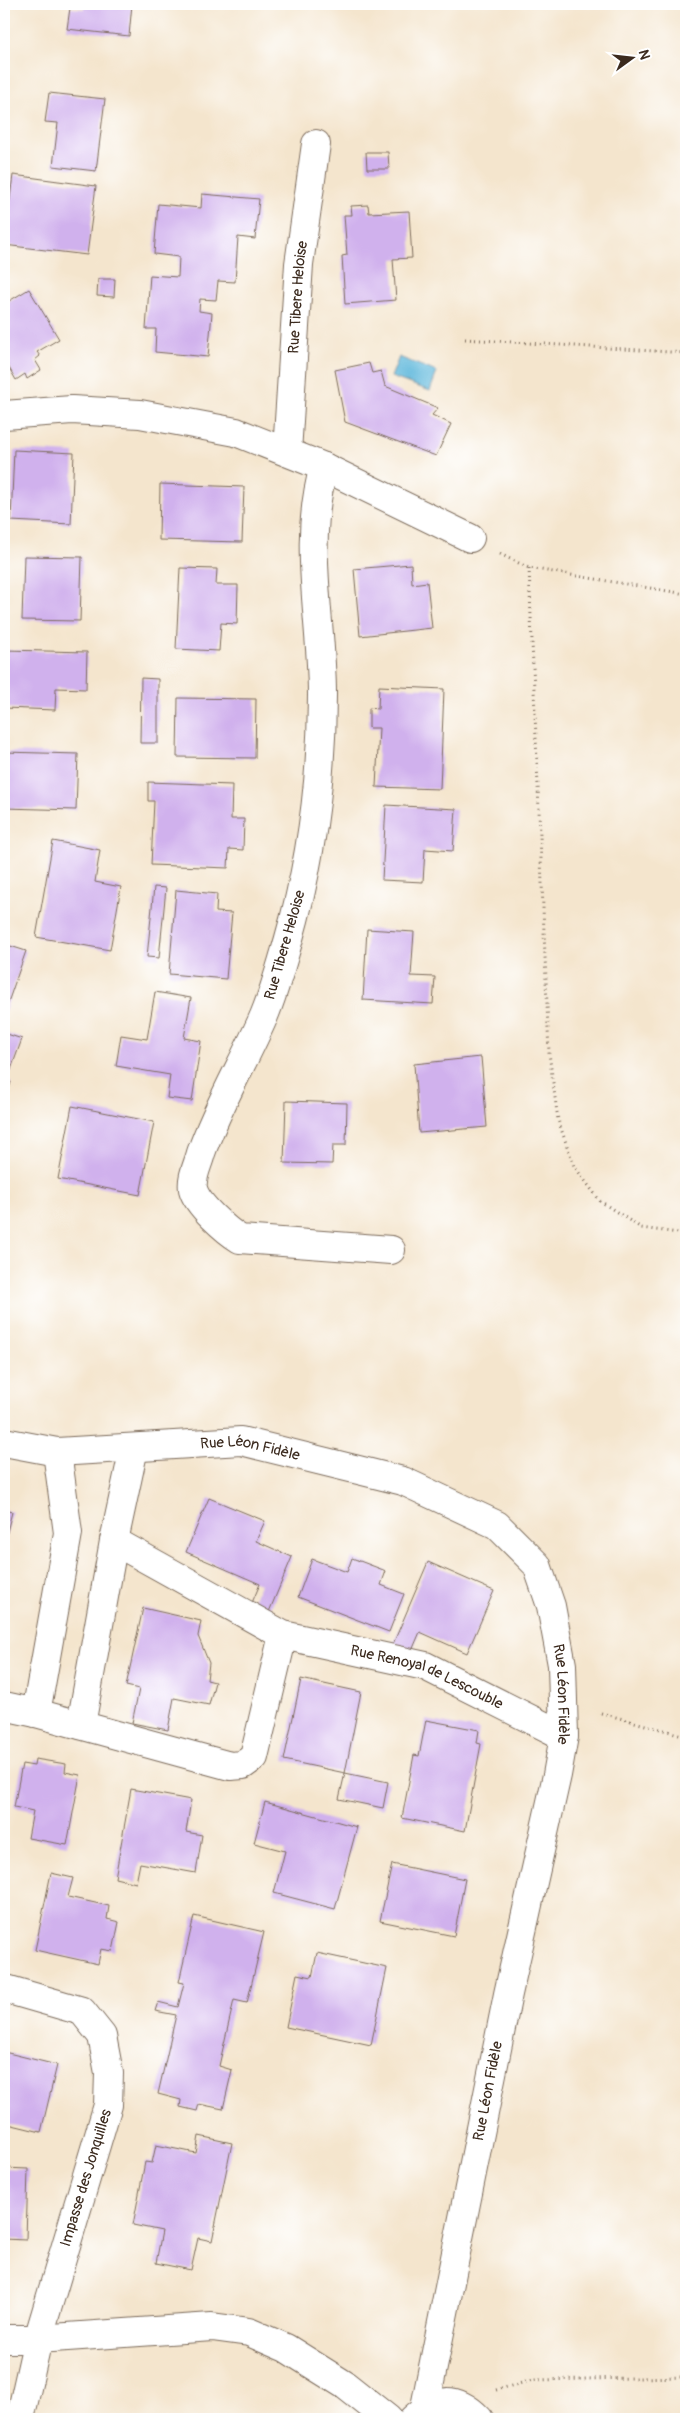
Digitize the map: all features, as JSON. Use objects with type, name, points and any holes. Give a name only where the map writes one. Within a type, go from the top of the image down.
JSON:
[{"type":"street","name":"Rue Tibere Heloise","points":[[288,452],[300,264],[316,144]]},
{"type":"street","points":[[4,415],[72,410],[140,414],[236,432],[324,467],[470,538]]},
{"type":"street","name":"Rue Tibere Heloise","points":[[324,467],[316,494],[312,531],[322,694],[318,786],[304,876],[289,940],[265,1015],[214,1117],[193,1178],[194,1191],[227,1232],[240,1239],[391,1250]]},
{"type":"street","name":"Rue Léon Fidèle","points":[[4,1442],[56,1452],[242,1441],[403,1481],[498,1526],[537,1565],[551,1606],[562,1665],[564,1736],[419,2413]]},
{"type":"street","points":[[82,1726],[114,1541],[134,1448]]},
{"type":"street","points":[[36,1713],[68,1533],[56,1452]]},
{"type":"street","name":"Rue Renoyal de Lescouble","points":[[114,1541],[283,1635],[425,1666],[564,1736]]},
{"type":"street","points":[[4,1706],[230,1766],[242,1764],[254,1757],[283,1635]]},
{"type":"street","name":"Impasse des Jonquilles","points":[[6,1989],[82,2011],[102,2036],[109,2073],[108,2105],[38,2338],[20,2419]]},
{"type":"street","points":[[4,2339],[212,2327],[249,2332],[286,2348],[345,2384],[388,2419]]},
{"type":"street","points":[[419,2413],[443,2401],[457,2403],[474,2414]]},
{"type":"path","points":[[465,339],[686,353]]},
{"type":"path","points":[[470,538],[529,568],[686,594]]},
{"type":"path","points":[[529,568],[549,1053],[558,1120],[574,1166],[600,1201],[641,1228],[686,1234]]},
{"type":"path","points":[[601,1713],[686,1736]]},
{"type":"path","points":[[474,2414],[500,2387],[534,2380],[686,2377]]},
{"type":"water","points":[[399,357],[437,372],[430,391],[391,377]]},
{"type":"building","points":[[84,4],[132,4],[129,36],[67,29],[70,8],[84,9]]},
{"type":"building","points":[[49,93],[105,99],[96,171],[53,166],[58,123],[45,122]]},
{"type":"building","points":[[366,152],[388,152],[389,169],[367,169]]},
{"type":"building","points":[[13,175],[96,186],[87,255],[4,245]]},
{"type":"building","points":[[202,194],[259,199],[255,239],[238,237],[235,282],[218,281],[216,300],[200,299],[199,311],[212,313],[208,357],[155,352],[156,329],[146,329],[150,275],[178,277],[179,257],[154,254],[158,204],[201,208]]},
{"type":"building","points":[[368,205],[369,213],[409,211],[412,258],[393,259],[396,300],[345,304],[342,256],[347,255],[344,215],[352,215],[351,206]]},
{"type":"building","points":[[98,279],[115,279],[114,297],[97,296]]},
{"type":"building","points":[[29,289],[59,339],[37,352],[40,356],[35,360],[41,370],[27,379],[25,374],[16,380],[4,359],[4,304]]},
{"type":"building","points":[[369,363],[372,373],[381,371],[385,386],[438,408],[432,415],[451,424],[436,456],[345,422],[335,370]]},
{"type":"building","points":[[14,450],[74,453],[71,524],[11,521]]},
{"type":"building","points":[[160,484],[244,487],[242,542],[159,540]]},
{"type":"building","points":[[24,556],[82,557],[80,621],[22,620]]},
{"type":"building","points":[[411,564],[412,584],[427,582],[432,628],[360,636],[354,569]]},
{"type":"building","points":[[180,568],[217,569],[216,585],[238,585],[237,624],[221,623],[219,651],[176,649]]},
{"type":"building","points":[[5,650],[87,652],[86,689],[56,688],[55,710],[4,708]]},
{"type":"building","points":[[141,678],[158,679],[158,743],[140,743]]},
{"type":"building","points":[[379,686],[444,689],[440,789],[376,787],[379,728],[369,728],[369,708],[378,709]]},
{"type":"building","points":[[178,698],[256,699],[255,758],[177,757]]},
{"type":"building","points":[[4,752],[78,754],[76,810],[4,808]]},
{"type":"building","points":[[148,782],[232,785],[231,819],[244,819],[243,850],[229,849],[228,868],[151,865],[154,801],[148,801]]},
{"type":"building","points":[[386,805],[456,809],[453,851],[425,849],[423,882],[382,880]]},
{"type":"building","points":[[53,841],[100,850],[95,882],[121,887],[110,950],[36,937]]},
{"type":"building","points":[[154,887],[166,888],[159,958],[147,957]]},
{"type":"building","points":[[176,890],[217,894],[216,912],[232,913],[226,979],[169,974]]},
{"type":"building","points":[[367,929],[414,932],[411,976],[435,977],[433,1004],[363,1000]]},
{"type":"building","points":[[4,944],[26,951],[5,1011],[4,1011]]},
{"type":"building","points":[[155,992],[191,998],[184,1038],[201,1041],[192,1101],[167,1098],[170,1075],[116,1066],[121,1035],[147,1039]]},
{"type":"building","points":[[4,1033],[22,1039],[10,1072],[4,1070]]},
{"type":"building","points":[[481,1057],[487,1127],[419,1133],[414,1064]]},
{"type":"building","points":[[4,1080],[11,1082],[4,1104]]},
{"type":"building","points":[[286,1101],[347,1103],[346,1145],[333,1145],[332,1164],[284,1163]]},
{"type":"building","points":[[72,1106],[154,1122],[140,1195],[58,1179]]},
{"type":"building","points":[[209,1498],[265,1521],[256,1541],[292,1557],[269,1612],[251,1605],[260,1584],[186,1552]]},
{"type":"building","points":[[4,1510],[12,1512],[4,1544]]},
{"type":"building","points":[[352,1558],[386,1571],[381,1585],[404,1594],[389,1632],[298,1597],[312,1559],[347,1572]]},
{"type":"building","points":[[428,1562],[494,1591],[467,1653],[420,1632],[411,1653],[393,1644]]},
{"type":"building","points":[[143,1608],[201,1621],[198,1636],[209,1663],[207,1680],[215,1682],[209,1705],[174,1698],[168,1730],[132,1723],[139,1689],[126,1686]]},
{"type":"building","points":[[301,1679],[361,1692],[345,1773],[284,1760]]},
{"type":"building","points":[[426,1720],[479,1730],[477,1743],[481,1744],[465,1831],[402,1818],[414,1755],[419,1756]]},
{"type":"building","points":[[35,1759],[66,1764],[65,1772],[80,1775],[67,1845],[28,1838],[33,1811],[14,1807],[22,1764],[34,1766]]},
{"type":"building","points":[[345,1773],[388,1782],[383,1808],[339,1799]]},
{"type":"building","points":[[131,1789],[191,1800],[186,1832],[202,1835],[196,1873],[140,1863],[136,1883],[115,1878]]},
{"type":"building","points":[[265,1802],[357,1827],[335,1909],[274,1893],[285,1851],[254,1843]]},
{"type":"building","points":[[392,1864],[465,1879],[454,1936],[380,1921]]},
{"type":"building","points":[[51,1873],[73,1878],[68,1897],[109,1906],[107,1919],[119,1922],[113,1951],[101,1949],[98,1964],[35,1950]]},
{"type":"building","points":[[194,1916],[264,1932],[247,2003],[234,2000],[219,2066],[232,2070],[223,2109],[199,2104],[197,2111],[180,2107],[181,2100],[158,2094],[176,2015],[155,2011],[158,2002],[178,2007],[184,1983],[179,1982]]},
{"type":"building","points":[[317,1953],[387,1968],[371,2045],[286,2027],[297,1974],[312,1977]]},
{"type":"building","points":[[4,2052],[57,2065],[41,2132],[4,2123]]},
{"type":"building","points":[[199,2136],[232,2143],[212,2241],[198,2238],[191,2270],[156,2263],[162,2231],[133,2225],[145,2162],[152,2163],[156,2145],[196,2153]]},
{"type":"building","points":[[4,2168],[28,2169],[26,2240],[4,2239]]}]
